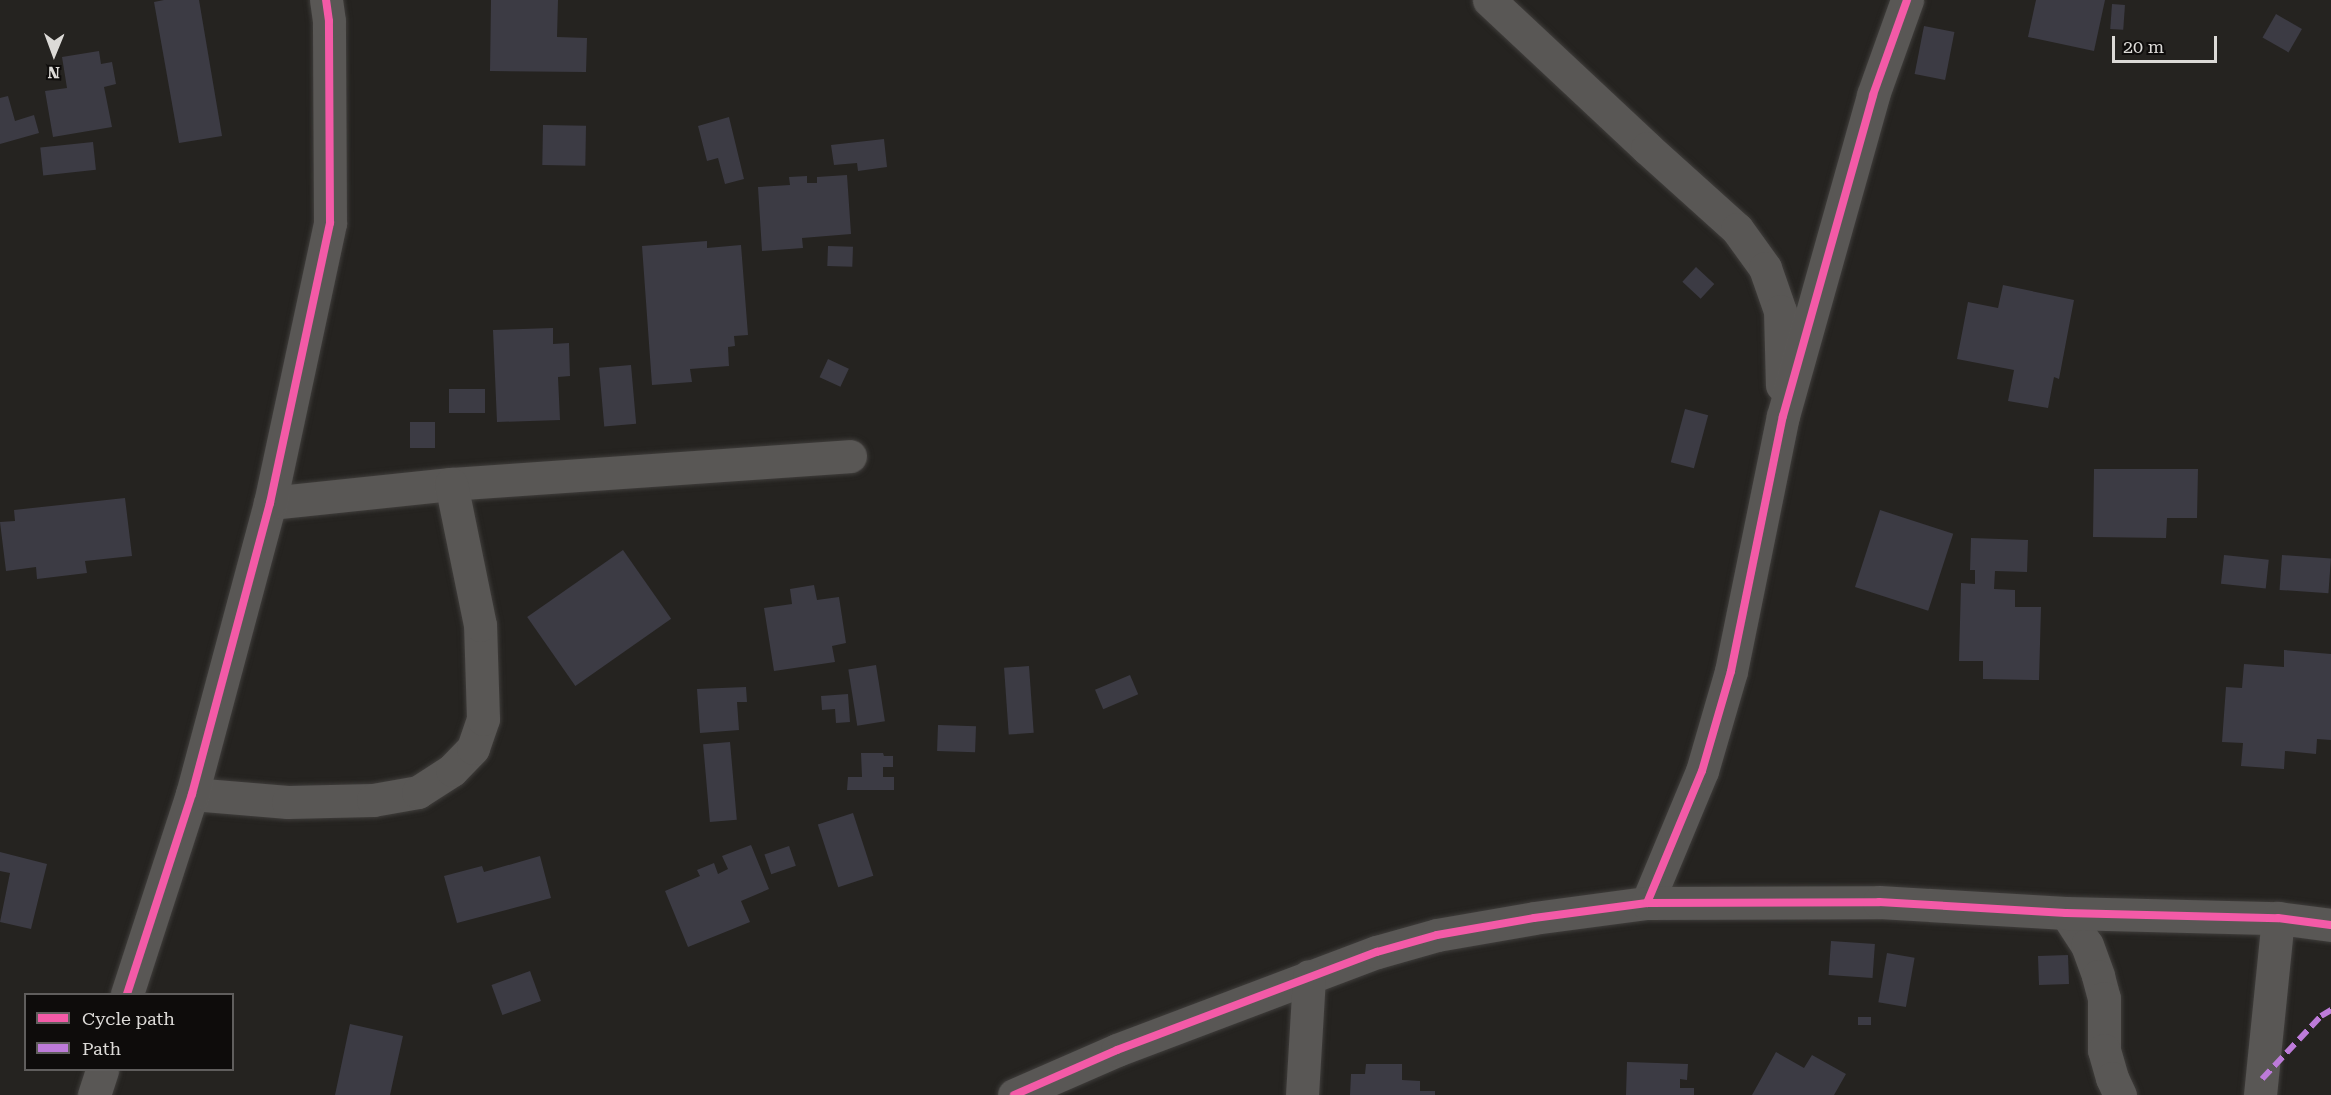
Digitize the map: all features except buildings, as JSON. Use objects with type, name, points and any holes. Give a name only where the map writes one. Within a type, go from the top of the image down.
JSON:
[{"type":"street","points":[[127,993],[192,794],[270,503],[330,223],[329,21],[326,0]]},
{"type":"street","points":[[1489,0],[1737,230],[1765,268],[1780,311],[1782,416]]},
{"type":"street","points":[[1647,903],[1702,771],[1731,671],[1782,416],[1873,95],[1907,0]]},
{"type":"street","points":[[270,503],[451,484],[850,456]]},
{"type":"street","points":[[192,794],[288,802],[373,800],[418,792],[452,770],[473,748],[483,719],[480,625],[451,484]]},
{"type":"street","points":[[1014,1095],[1117,1050],[1309,976],[1437,934],[1647,903],[1879,902],[2066,913],[2278,918],[2331,925]]},
{"type":"street","points":[[2066,913],[2087,945],[2098,976],[2104,998],[2104,1050],[2112,1078],[2120,1095]]},
{"type":"street","points":[[2260,1095],[2278,918]]},
{"type":"street","points":[[1302,1095],[1309,976]]},
{"type":"street","points":[[94,1095],[102,1071]]},
{"type":"marked path","points":[[2262,1079],[2321,1016],[2331,1010]]},
{"type":"cycle path","points":[[127,993],[192,794],[270,503],[330,223],[329,21],[326,0]]},
{"type":"cycle path","points":[[1647,903],[1702,771],[1731,671],[1783,416],[1873,95],[1907,0]]},
{"type":"cycle path","points":[[1014,1095],[1117,1050],[1377,952],[1437,935],[1534,918],[1647,903],[1879,902],[2066,913],[2278,918],[2331,925]]}]
